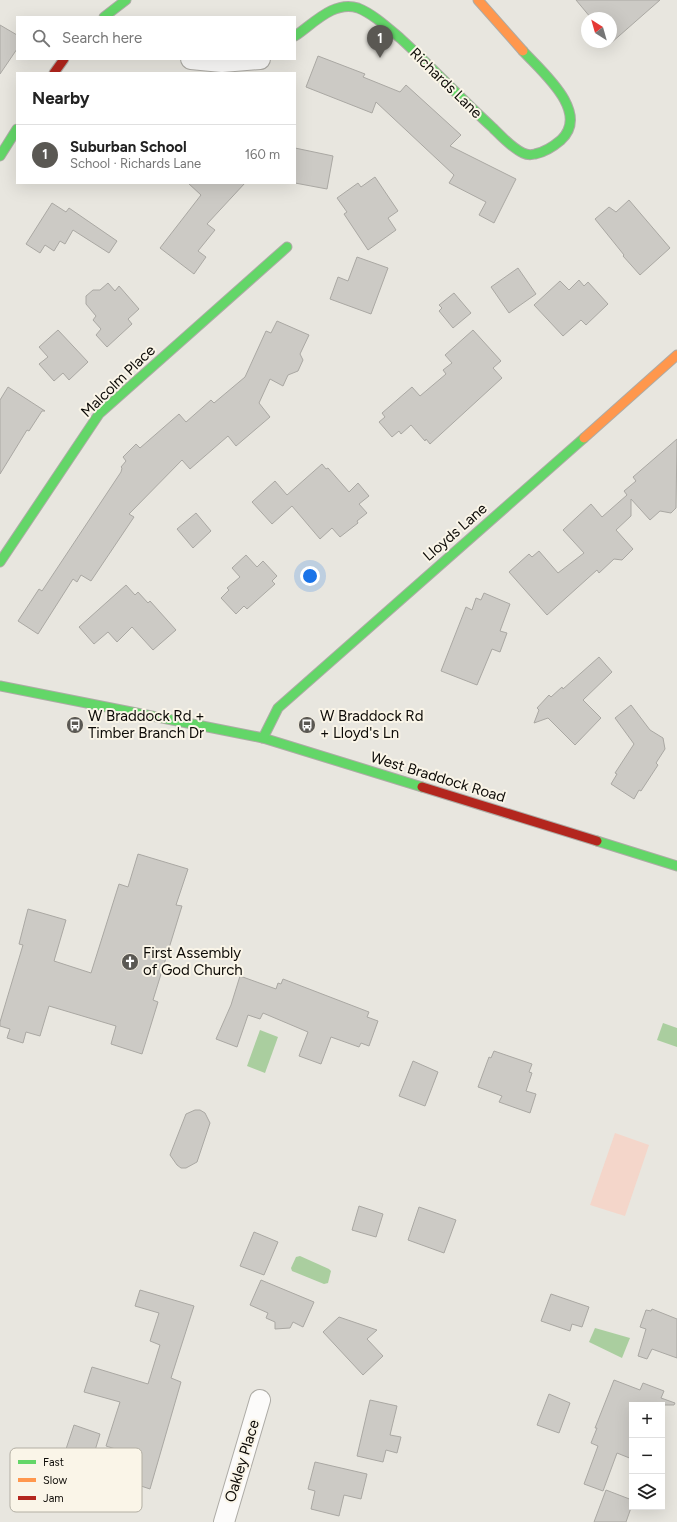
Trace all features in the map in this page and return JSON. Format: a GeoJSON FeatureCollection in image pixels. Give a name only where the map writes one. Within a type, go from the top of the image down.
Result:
{"type":"FeatureCollection","features":[{"type":"Feature","properties":{"kind":"street"},"geometry":{"type":"LineString","coordinates":[[107,16],[126,0]]}},
{"type":"Feature","properties":{"kind":"street","name":"Richards Lane"},"geometry":{"type":"LineString","coordinates":[[296,35],[332,10],[346,4],[356,6],[373,17],[408,46],[519,151],[528,155],[557,144],[570,128],[571,114],[566,100],[478,0]]}},
{"type":"Feature","properties":{"kind":"street"},"geometry":{"type":"LineString","coordinates":[[55,72],[63,60]]}},
{"type":"Feature","properties":{"kind":"street"},"geometry":{"type":"LineString","coordinates":[[201,60],[222,62],[247,60]]}},
{"type":"Feature","properties":{"kind":"street"},"geometry":{"type":"LineString","coordinates":[[0,156],[16,131]]}},
{"type":"Feature","properties":{"kind":"street","name":"Malcolm Place"},"geometry":{"type":"LineString","coordinates":[[0,562],[99,414],[287,247]]}},
{"type":"Feature","properties":{"kind":"street","name":"Lloyds Lane"},"geometry":{"type":"LineString","coordinates":[[263,738],[278,708],[677,356]]}},
{"type":"Feature","properties":{"kind":"street","name":"West Braddock Road"},"geometry":{"type":"LineString","coordinates":[[0,686],[263,738],[677,866]]}},
{"type":"Feature","properties":{"kind":"street","name":"Oakley Place"},"geometry":{"type":"LineString","coordinates":[[224,1522],[260,1400]]}},
{"type":"Feature","properties":{"kind":"shaded area"},"geometry":{"type":"Polygon","coordinates":[[[663,1023],[677,1028],[677,1047],[657,1040],[663,1023]]]}},
{"type":"Feature","properties":{"kind":"shaded area"},"geometry":{"type":"Polygon","coordinates":[[[260,1030],[278,1037],[265,1073],[247,1066],[260,1030]]]}},
{"type":"Feature","properties":{"kind":"shaded area"},"geometry":{"type":"Polygon","coordinates":[[[615,1133],[649,1145],[625,1216],[590,1205],[615,1133]]]}},
{"type":"Feature","properties":{"kind":"shaded area"},"geometry":{"type":"Polygon","coordinates":[[[300,1256],[329,1269],[331,1271],[328,1283],[324,1284],[292,1271],[291,1268],[296,1257],[300,1256]]]}},
{"type":"Feature","properties":{"kind":"shaded area"},"geometry":{"type":"Polygon","coordinates":[[[595,1328],[630,1338],[622,1358],[589,1342],[595,1328]]]}},
{"type":"Feature","properties":{"kind":"building"},"geometry":{"type":"Polygon","coordinates":[[[576,0],[660,0],[617,38],[617,12],[586,12],[576,0]]]}},
{"type":"Feature","properties":{"kind":"building"},"geometry":{"type":"Polygon","coordinates":[[[0,25],[16,34],[16,50],[0,74],[0,25]]]}},
{"type":"Feature","properties":{"kind":"building"},"geometry":{"type":"Polygon","coordinates":[[[318,56],[365,74],[363,77],[400,92],[406,85],[461,135],[450,146],[516,179],[494,223],[479,215],[486,202],[449,183],[454,175],[376,102],[372,113],[306,87],[318,56]]]}},
{"type":"Feature","properties":{"kind":"building"},"geometry":{"type":"Polygon","coordinates":[[[296,148],[333,156],[327,189],[296,183],[296,148]]]}},
{"type":"Feature","properties":{"kind":"building"},"geometry":{"type":"Polygon","coordinates":[[[375,177],[398,211],[388,218],[396,230],[368,250],[344,214],[347,212],[337,198],[358,183],[361,187],[375,177]]]}},
{"type":"Feature","properties":{"kind":"building"},"geometry":{"type":"Polygon","coordinates":[[[189,184],[244,184],[207,224],[215,230],[198,251],[206,257],[194,274],[160,248],[201,195],[189,184]]]}},
{"type":"Feature","properties":{"kind":"building"},"geometry":{"type":"Polygon","coordinates":[[[629,200],[670,248],[640,275],[623,256],[624,255],[595,219],[609,207],[616,212],[629,200]]]}},
{"type":"Feature","properties":{"kind":"building"},"geometry":{"type":"Polygon","coordinates":[[[52,203],[66,212],[69,208],[117,241],[109,253],[73,230],[65,244],[60,241],[54,251],[45,245],[40,253],[26,244],[52,203]]]}},
{"type":"Feature","properties":{"kind":"building"},"geometry":{"type":"Polygon","coordinates":[[[357,257],[388,268],[371,314],[330,299],[338,277],[348,281],[357,257]]]}},
{"type":"Feature","properties":{"kind":"building"},"geometry":{"type":"Polygon","coordinates":[[[518,268],[536,294],[509,313],[491,287],[518,268]]]}},
{"type":"Feature","properties":{"kind":"building"},"geometry":{"type":"Polygon","coordinates":[[[579,280],[584,286],[588,282],[608,304],[586,325],[581,320],[563,336],[534,305],[560,281],[569,290],[579,280]]]}},
{"type":"Feature","properties":{"kind":"building"},"geometry":{"type":"Polygon","coordinates":[[[108,283],[115,291],[119,286],[139,309],[128,319],[132,324],[107,347],[96,335],[101,329],[93,320],[96,316],[86,304],[86,296],[93,290],[100,290],[108,283]]]}},
{"type":"Feature","properties":{"kind":"building"},"geometry":{"type":"Polygon","coordinates":[[[454,293],[471,313],[453,328],[439,311],[442,308],[439,305],[454,293]]]}},
{"type":"Feature","properties":{"kind":"building"},"geometry":{"type":"Polygon","coordinates":[[[277,321],[309,335],[300,354],[303,360],[298,371],[288,375],[283,386],[270,379],[259,403],[270,417],[236,446],[228,436],[190,469],[182,460],[129,514],[134,517],[91,581],[81,575],[77,582],[73,579],[38,634],[18,621],[39,589],[42,591],[121,472],[121,467],[126,461],[123,457],[136,444],[140,448],[179,414],[186,422],[211,400],[214,403],[245,377],[266,331],[271,333],[277,321]]]}},
{"type":"Feature","properties":{"kind":"building"},"geometry":{"type":"Polygon","coordinates":[[[58,330],[88,362],[69,380],[63,373],[54,381],[39,364],[48,357],[39,347],[58,330]]]}},
{"type":"Feature","properties":{"kind":"building"},"geometry":{"type":"Polygon","coordinates":[[[473,330],[501,361],[493,368],[502,378],[430,444],[426,439],[425,441],[411,425],[401,434],[399,431],[392,437],[379,422],[385,417],[382,413],[412,387],[420,396],[446,374],[443,370],[452,363],[445,355],[473,330]]]}},
{"type":"Feature","properties":{"kind":"building"},"geometry":{"type":"Polygon","coordinates":[[[8,387],[45,411],[42,411],[29,431],[27,430],[0,474],[0,400],[8,387]]]}},
{"type":"Feature","properties":{"kind":"building"},"geometry":{"type":"Polygon","coordinates":[[[677,439],[676,508],[671,513],[660,511],[650,520],[631,499],[631,516],[616,530],[633,549],[622,560],[614,559],[599,573],[597,570],[547,615],[509,572],[529,554],[532,557],[539,551],[558,573],[584,553],[563,530],[591,504],[602,517],[627,495],[624,491],[636,481],[633,477],[677,439]]]}},
{"type":"Feature","properties":{"kind":"building"},"geometry":{"type":"Polygon","coordinates":[[[322,464],[326,469],[328,468],[349,492],[358,483],[369,496],[359,504],[367,513],[357,521],[358,523],[340,537],[332,528],[320,539],[292,506],[272,524],[252,502],[275,481],[287,495],[322,464]]]}},
{"type":"Feature","properties":{"kind":"building"},"geometry":{"type":"Polygon","coordinates":[[[196,513],[211,531],[193,548],[177,529],[196,513]]]}},
{"type":"Feature","properties":{"kind":"building"},"geometry":{"type":"Polygon","coordinates":[[[246,555],[257,567],[263,561],[277,576],[272,581],[275,584],[247,609],[244,606],[236,614],[221,598],[229,590],[227,588],[240,577],[232,568],[246,555]]]}},
{"type":"Feature","properties":{"kind":"building"},"geometry":{"type":"Polygon","coordinates":[[[126,585],[135,595],[138,592],[148,603],[150,601],[176,630],[153,650],[132,627],[117,642],[108,632],[94,644],[79,627],[126,585]]]}},
{"type":"Feature","properties":{"kind":"building"},"geometry":{"type":"Polygon","coordinates":[[[484,593],[510,604],[500,631],[507,633],[500,652],[492,649],[477,685],[441,671],[466,607],[472,610],[476,598],[481,600],[484,593]]]}},
{"type":"Feature","properties":{"kind":"building"},"geometry":{"type":"Polygon","coordinates":[[[599,657],[612,672],[583,700],[601,718],[575,745],[548,718],[534,723],[539,710],[537,708],[549,695],[551,697],[562,687],[563,689],[599,657]]]}},
{"type":"Feature","properties":{"kind":"building"},"geometry":{"type":"Polygon","coordinates":[[[631,705],[650,730],[663,738],[665,749],[656,763],[658,765],[634,799],[611,784],[617,774],[615,773],[634,744],[615,718],[631,705]]]}},
{"type":"Feature","properties":{"kind":"building","name":"First Assembly of God Church"},"geometry":{"type":"Polygon","coordinates":[[[138,854],[188,869],[176,905],[182,906],[153,1000],[158,1002],[142,1054],[111,1044],[116,1026],[49,1006],[40,1036],[26,1032],[23,1043],[7,1038],[10,1029],[0,1026],[0,1022],[23,945],[19,944],[28,909],[66,920],[54,961],[91,973],[119,884],[128,887],[138,854]]]}},
{"type":"Feature","properties":{"kind":"building"},"geometry":{"type":"Polygon","coordinates":[[[240,976],[276,989],[278,983],[281,984],[283,979],[369,1012],[367,1017],[378,1021],[369,1046],[361,1043],[359,1047],[331,1037],[321,1064],[299,1056],[308,1032],[263,1013],[260,1019],[248,1015],[237,1047],[216,1039],[231,1005],[240,976]]]}},
{"type":"Feature","properties":{"kind":"building"},"geometry":{"type":"Polygon","coordinates":[[[494,1051],[532,1064],[529,1072],[532,1073],[526,1091],[536,1094],[530,1113],[499,1102],[502,1096],[478,1087],[489,1057],[491,1058],[494,1051]]]}},
{"type":"Feature","properties":{"kind":"building"},"geometry":{"type":"Polygon","coordinates":[[[413,1061],[438,1072],[425,1106],[399,1096],[413,1061]]]}},
{"type":"Feature","properties":{"kind":"building"},"geometry":{"type":"Polygon","coordinates":[[[195,1110],[200,1110],[205,1113],[210,1123],[197,1162],[186,1168],[181,1168],[170,1155],[186,1114],[195,1110]]]}},
{"type":"Feature","properties":{"kind":"building"},"geometry":{"type":"Polygon","coordinates":[[[359,1206],[383,1214],[376,1237],[352,1230],[359,1206]]]}},
{"type":"Feature","properties":{"kind":"building"},"geometry":{"type":"Polygon","coordinates":[[[419,1207],[456,1220],[444,1253],[408,1240],[419,1207]]]}},
{"type":"Feature","properties":{"kind":"building"},"geometry":{"type":"Polygon","coordinates":[[[254,1232],[278,1242],[264,1275],[240,1266],[254,1232]]]}},
{"type":"Feature","properties":{"kind":"building"},"geometry":{"type":"Polygon","coordinates":[[[261,1280],[314,1302],[303,1327],[293,1322],[290,1328],[275,1329],[275,1322],[266,1318],[268,1313],[250,1305],[261,1280]]]}},
{"type":"Feature","properties":{"kind":"building"},"geometry":{"type":"Polygon","coordinates":[[[140,1290],[194,1306],[171,1378],[181,1382],[150,1489],[142,1486],[142,1448],[112,1448],[106,1446],[120,1402],[84,1392],[92,1367],[148,1384],[160,1345],[150,1341],[159,1313],[135,1306],[140,1290]]]}},
{"type":"Feature","properties":{"kind":"building"},"geometry":{"type":"Polygon","coordinates":[[[551,1294],[589,1307],[582,1327],[572,1324],[570,1331],[541,1321],[551,1294]]]}},
{"type":"Feature","properties":{"kind":"building"},"geometry":{"type":"Polygon","coordinates":[[[652,1309],[677,1319],[677,1358],[652,1349],[647,1359],[638,1356],[646,1329],[640,1327],[646,1310],[651,1311],[652,1309]]]}},
{"type":"Feature","properties":{"kind":"building"},"geometry":{"type":"Polygon","coordinates":[[[339,1317],[377,1330],[367,1339],[383,1356],[363,1375],[323,1332],[339,1317]]]}},
{"type":"Feature","properties":{"kind":"building"},"geometry":{"type":"Polygon","coordinates":[[[614,1380],[640,1390],[643,1383],[664,1391],[661,1398],[675,1403],[674,1405],[665,1405],[665,1402],[629,1402],[629,1458],[617,1453],[603,1491],[584,1484],[598,1446],[591,1443],[597,1428],[595,1428],[614,1380]]]}},
{"type":"Feature","properties":{"kind":"building"},"geometry":{"type":"Polygon","coordinates":[[[549,1394],[570,1403],[559,1433],[537,1425],[549,1394]]]}},
{"type":"Feature","properties":{"kind":"building"},"geometry":{"type":"Polygon","coordinates":[[[370,1400],[397,1406],[390,1435],[401,1437],[397,1453],[386,1450],[383,1462],[357,1456],[370,1400]]]}},
{"type":"Feature","properties":{"kind":"building"},"geometry":{"type":"Polygon","coordinates":[[[74,1425],[100,1434],[96,1448],[66,1448],[74,1425]]]}},
{"type":"Feature","properties":{"kind":"building"},"geometry":{"type":"Polygon","coordinates":[[[315,1462],[367,1474],[361,1499],[344,1495],[339,1516],[311,1509],[315,1491],[308,1489],[315,1462]]]}},
{"type":"Feature","properties":{"kind":"building"},"geometry":{"type":"Polygon","coordinates":[[[606,1490],[629,1499],[629,1510],[630,1510],[626,1522],[594,1522],[606,1490]]]}},
{"type":"Feature","properties":{"kind":"traffic: fast"},"geometry":{"type":"LineString","coordinates":[[105,16],[126,0]]}},
{"type":"Feature","properties":{"kind":"traffic: fast"},"geometry":{"type":"LineString","coordinates":[[296,35],[324,14],[332,10],[349,6],[364,11],[380,21],[400,38],[511,145],[523,153],[532,155],[552,147],[561,140],[569,129],[570,117],[567,105],[560,92],[541,69],[523,51]]}},
{"type":"Feature","properties":{"kind":"traffic: fast"},"geometry":{"type":"LineString","coordinates":[[0,156],[16,131]]}},
{"type":"Feature","properties":{"kind":"traffic: fast"},"geometry":{"type":"LineString","coordinates":[[0,562],[99,414],[287,247]]}},
{"type":"Feature","properties":{"kind":"traffic: fast"},"geometry":{"type":"LineString","coordinates":[[263,738],[278,708],[584,438]]}},
{"type":"Feature","properties":{"kind":"traffic: fast"},"geometry":{"type":"LineString","coordinates":[[0,686],[263,738],[422,787]]}},
{"type":"Feature","properties":{"kind":"traffic: fast"},"geometry":{"type":"LineString","coordinates":[[597,841],[677,866]]}},
{"type":"Feature","properties":{"kind":"traffic: slow"},"geometry":{"type":"LineString","coordinates":[[478,0],[523,51]]}},
{"type":"Feature","properties":{"kind":"traffic: slow"},"geometry":{"type":"LineString","coordinates":[[584,438],[677,355]]}},
{"type":"Feature","properties":{"kind":"traffic: jam"},"geometry":{"type":"LineString","coordinates":[[55,72],[63,60]]}},
{"type":"Feature","properties":{"kind":"traffic: jam"},"geometry":{"type":"LineString","coordinates":[[422,787],[597,841]]}},
{"type":"Feature","properties":{"kind":"place","name":"Suburban School"},"geometry":{"type":"Point","coordinates":[380,58]}},
{"type":"Feature","properties":{"kind":"place","name":"W Braddock Rd + Timber Branch Dr"},"geometry":{"type":"Point","coordinates":[75,725]}},
{"type":"Feature","properties":{"kind":"place","name":"W Braddock Rd + Lloyd's Ln"},"geometry":{"type":"Point","coordinates":[307,725]}},
{"type":"Feature","properties":{"kind":"place","name":"First Assembly of God Church"},"geometry":{"type":"Point","coordinates":[130,962]}}]}
